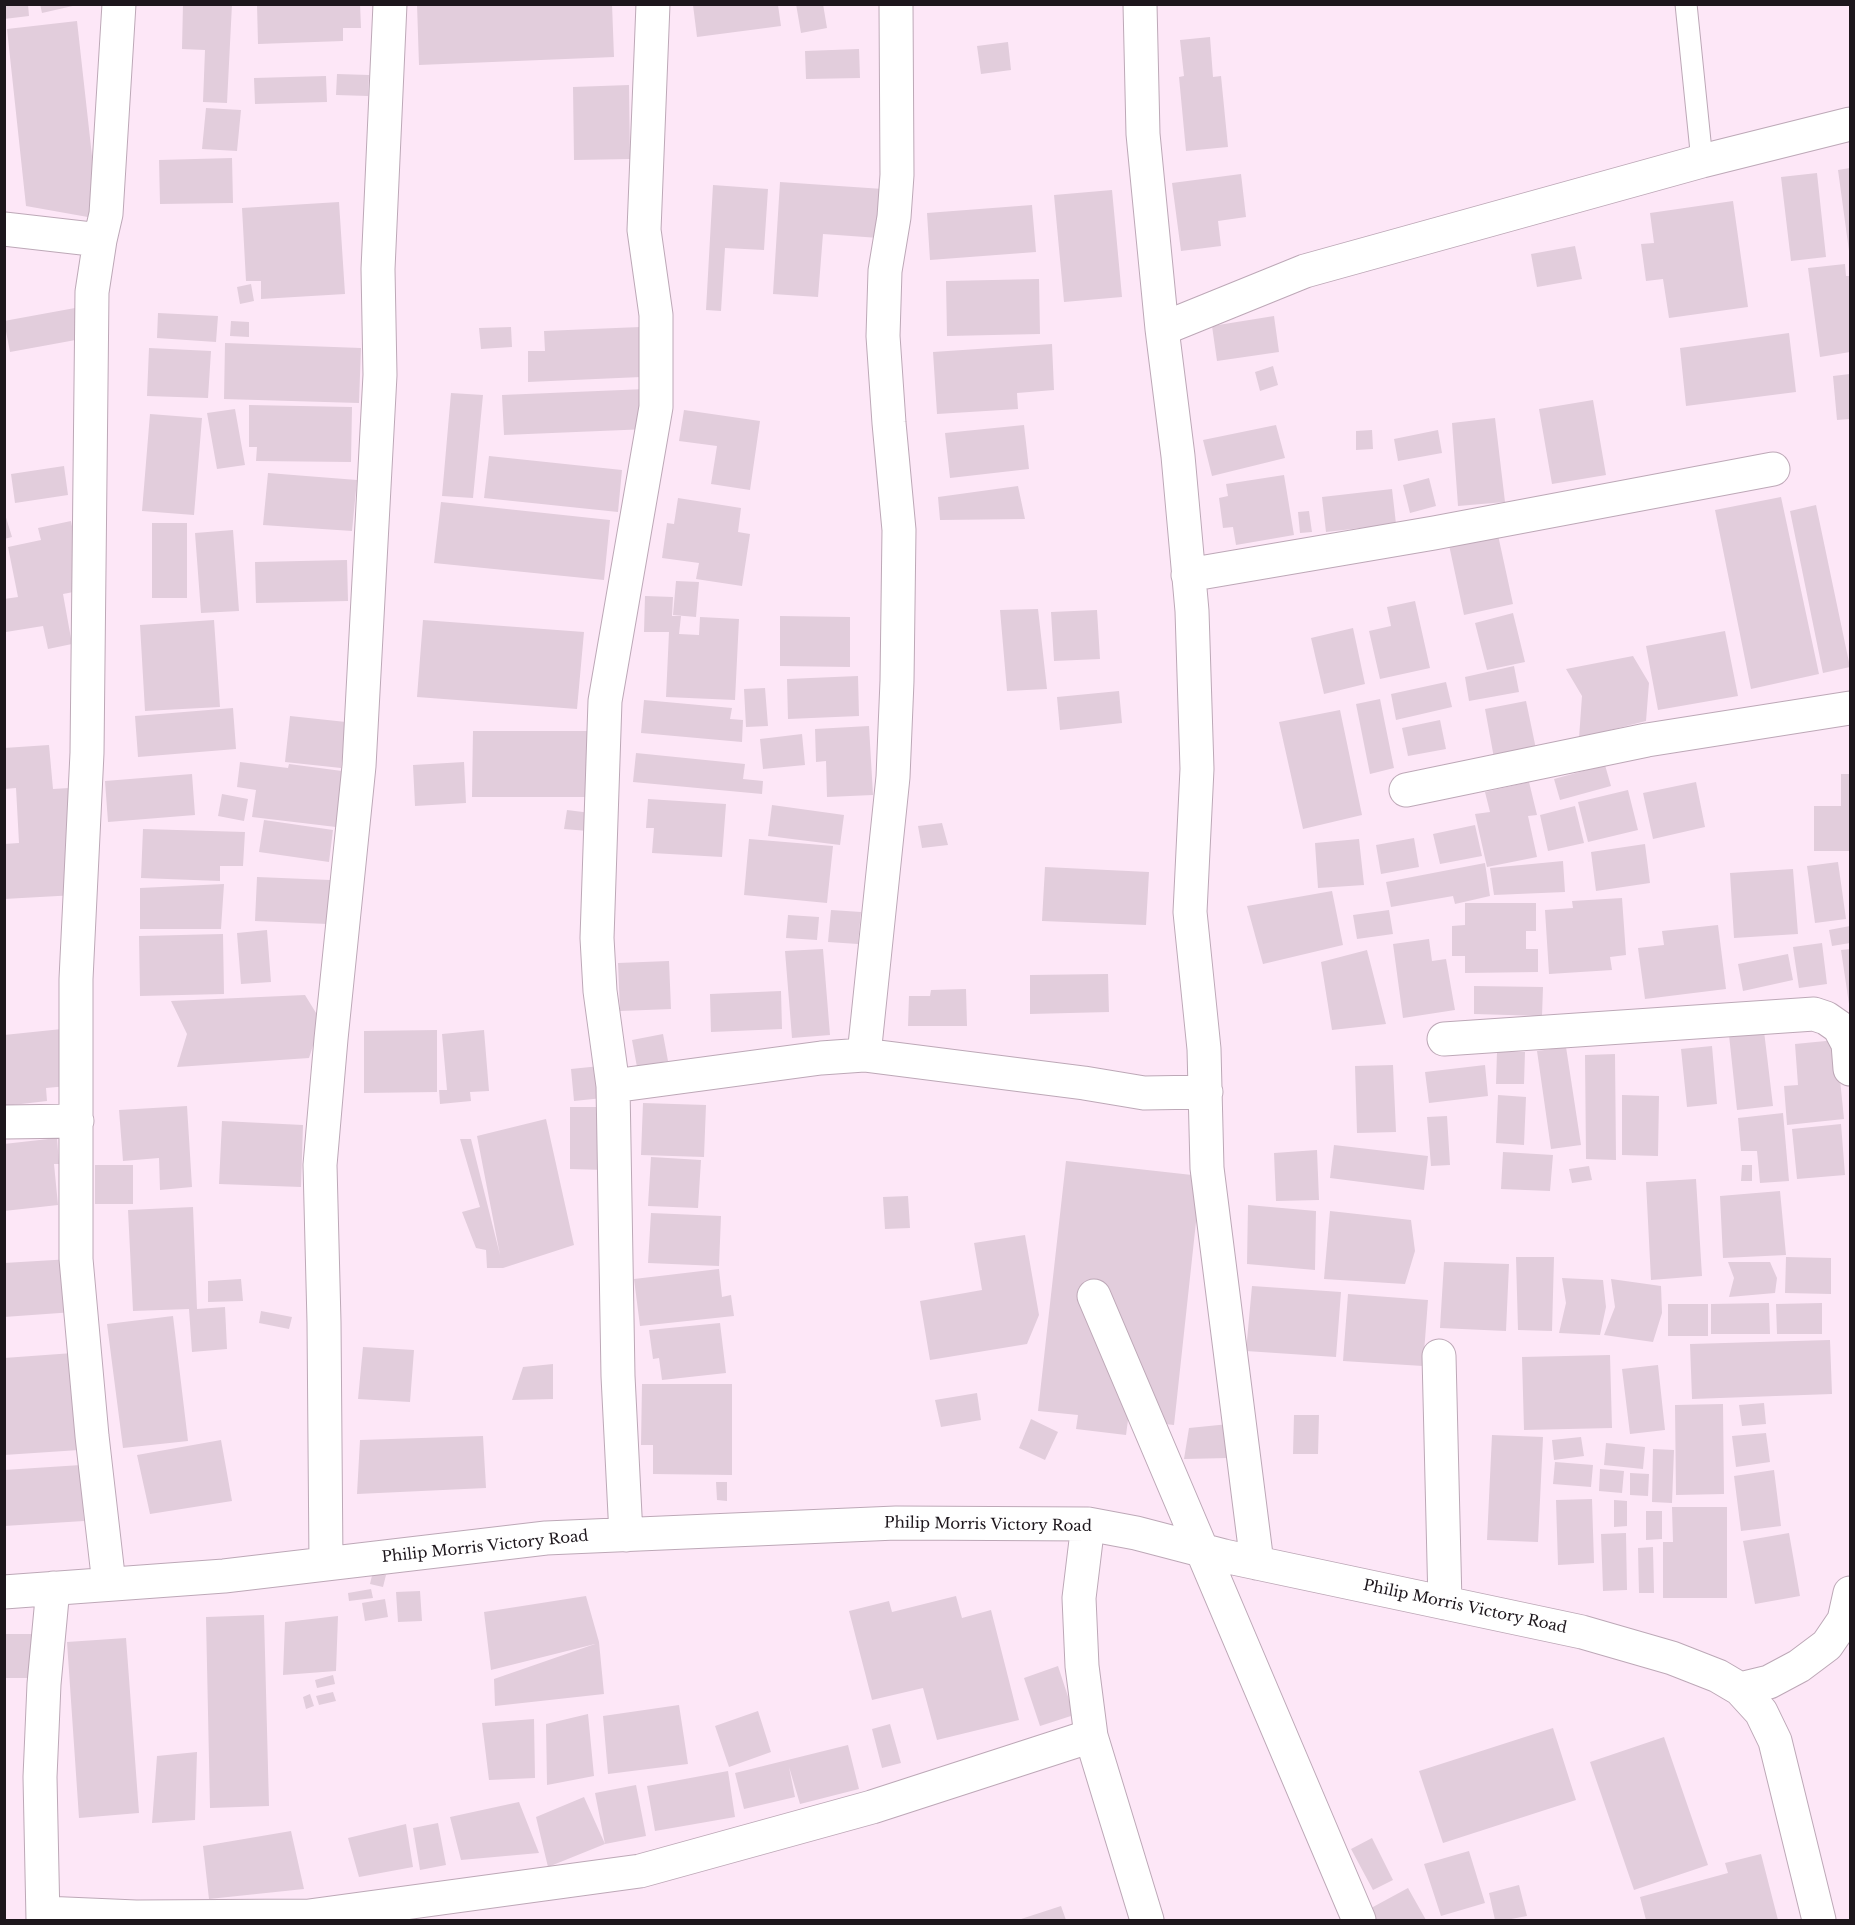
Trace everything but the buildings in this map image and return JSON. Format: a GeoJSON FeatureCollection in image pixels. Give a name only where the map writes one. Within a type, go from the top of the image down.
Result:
{"type":"FeatureCollection","features":[{"type":"Feature","properties":{"kind":"street"},"geometry":{"type":"LineString","coordinates":[[109,1584],[91,1425],[76,1259],[76,980],[87,753],[92,292],[106,214],[119,4]]}},
{"type":"Feature","properties":{"kind":"street"},"geometry":{"type":"LineString","coordinates":[[326,1564],[324,1311],[320,1165],[330,1039],[359,766],[381,375],[378,269],[390,4]]}},
{"type":"Feature","properties":{"kind":"street"},"geometry":{"type":"LineString","coordinates":[[626,1535],[618,1376],[614,1086],[600,991],[597,938],[604,701],[656,407],[656,315],[644,230],[653,4]]}},
{"type":"Feature","properties":{"kind":"street"},"geometry":{"type":"LineString","coordinates":[[864,1055],[893,777],[897,681],[899,530],[884,336],[885,271],[894,217],[897,175],[896,4]]}},
{"type":"Feature","properties":{"kind":"street"},"geometry":{"type":"LineString","coordinates":[[1140,4],[1143,134],[1162,329],[1178,456],[1192,611],[1197,769],[1190,912],[1204,1049],[1207,1168],[1257,1563]]}},
{"type":"Feature","properties":{"kind":"street"},"geometry":{"type":"LineString","coordinates":[[1162,329],[1305,271],[1702,161],[1851,124]]}},
{"type":"Feature","properties":{"kind":"street"},"geometry":{"type":"LineString","coordinates":[[4,229],[100,240]]}},
{"type":"Feature","properties":{"kind":"street"},"geometry":{"type":"LineString","coordinates":[[1188,575],[1773,469]]}},
{"type":"Feature","properties":{"kind":"street"},"geometry":{"type":"LineString","coordinates":[[1406,790],[1647,740],[1851,708]]}},
{"type":"Feature","properties":{"kind":"street"},"geometry":{"type":"LineString","coordinates":[[1444,1038],[1814,1014],[1826,1018],[1839,1027],[1848,1044],[1851,1069]]}},
{"type":"Feature","properties":{"kind":"street"},"geometry":{"type":"LineString","coordinates":[[614,1086],[821,1058],[864,1055],[1084,1083],[1144,1093],[1206,1092]]}},
{"type":"Feature","properties":{"kind":"street"},"geometry":{"type":"LineString","coordinates":[[4,1122],[77,1121]]}},
{"type":"Feature","properties":{"kind":"street"},"geometry":{"type":"LineString","coordinates":[[1094,1296],[1359,1920]]}},
{"type":"Feature","properties":{"kind":"street"},"geometry":{"type":"LineString","coordinates":[[1439,1356],[1445,1603]]}},
{"type":"Feature","properties":{"kind":"street","name":"Philip Morris Victory Road"},"geometry":{"type":"LineString","coordinates":[[4,1592],[224,1576],[546,1538],[896,1523],[1088,1524],[1136,1533],[1257,1563],[1582,1632],[1649,1651],[1718,1676],[1740,1689],[1761,1712],[1775,1741],[1819,1920]]}},
{"type":"Feature","properties":{"kind":"street"},"geometry":{"type":"LineString","coordinates":[[1088,1524],[1079,1598],[1082,1666],[1091,1736],[1147,1920]]}},
{"type":"Feature","properties":{"kind":"street"},"geometry":{"type":"LineString","coordinates":[[53,1588],[44,1684],[41,1754],[43,1917],[309,1916],[640,1871],[872,1807],[1091,1736]]}},
{"type":"Feature","properties":{"kind":"street"},"geometry":{"type":"LineString","coordinates":[[1740,1689],[1769,1682],[1799,1666],[1827,1645],[1844,1620],[1851,1593]]}},
{"type":"Feature","properties":{"kind":"lane"},"geometry":{"type":"LineString","coordinates":[[1686,4],[1702,161]]}}]}
